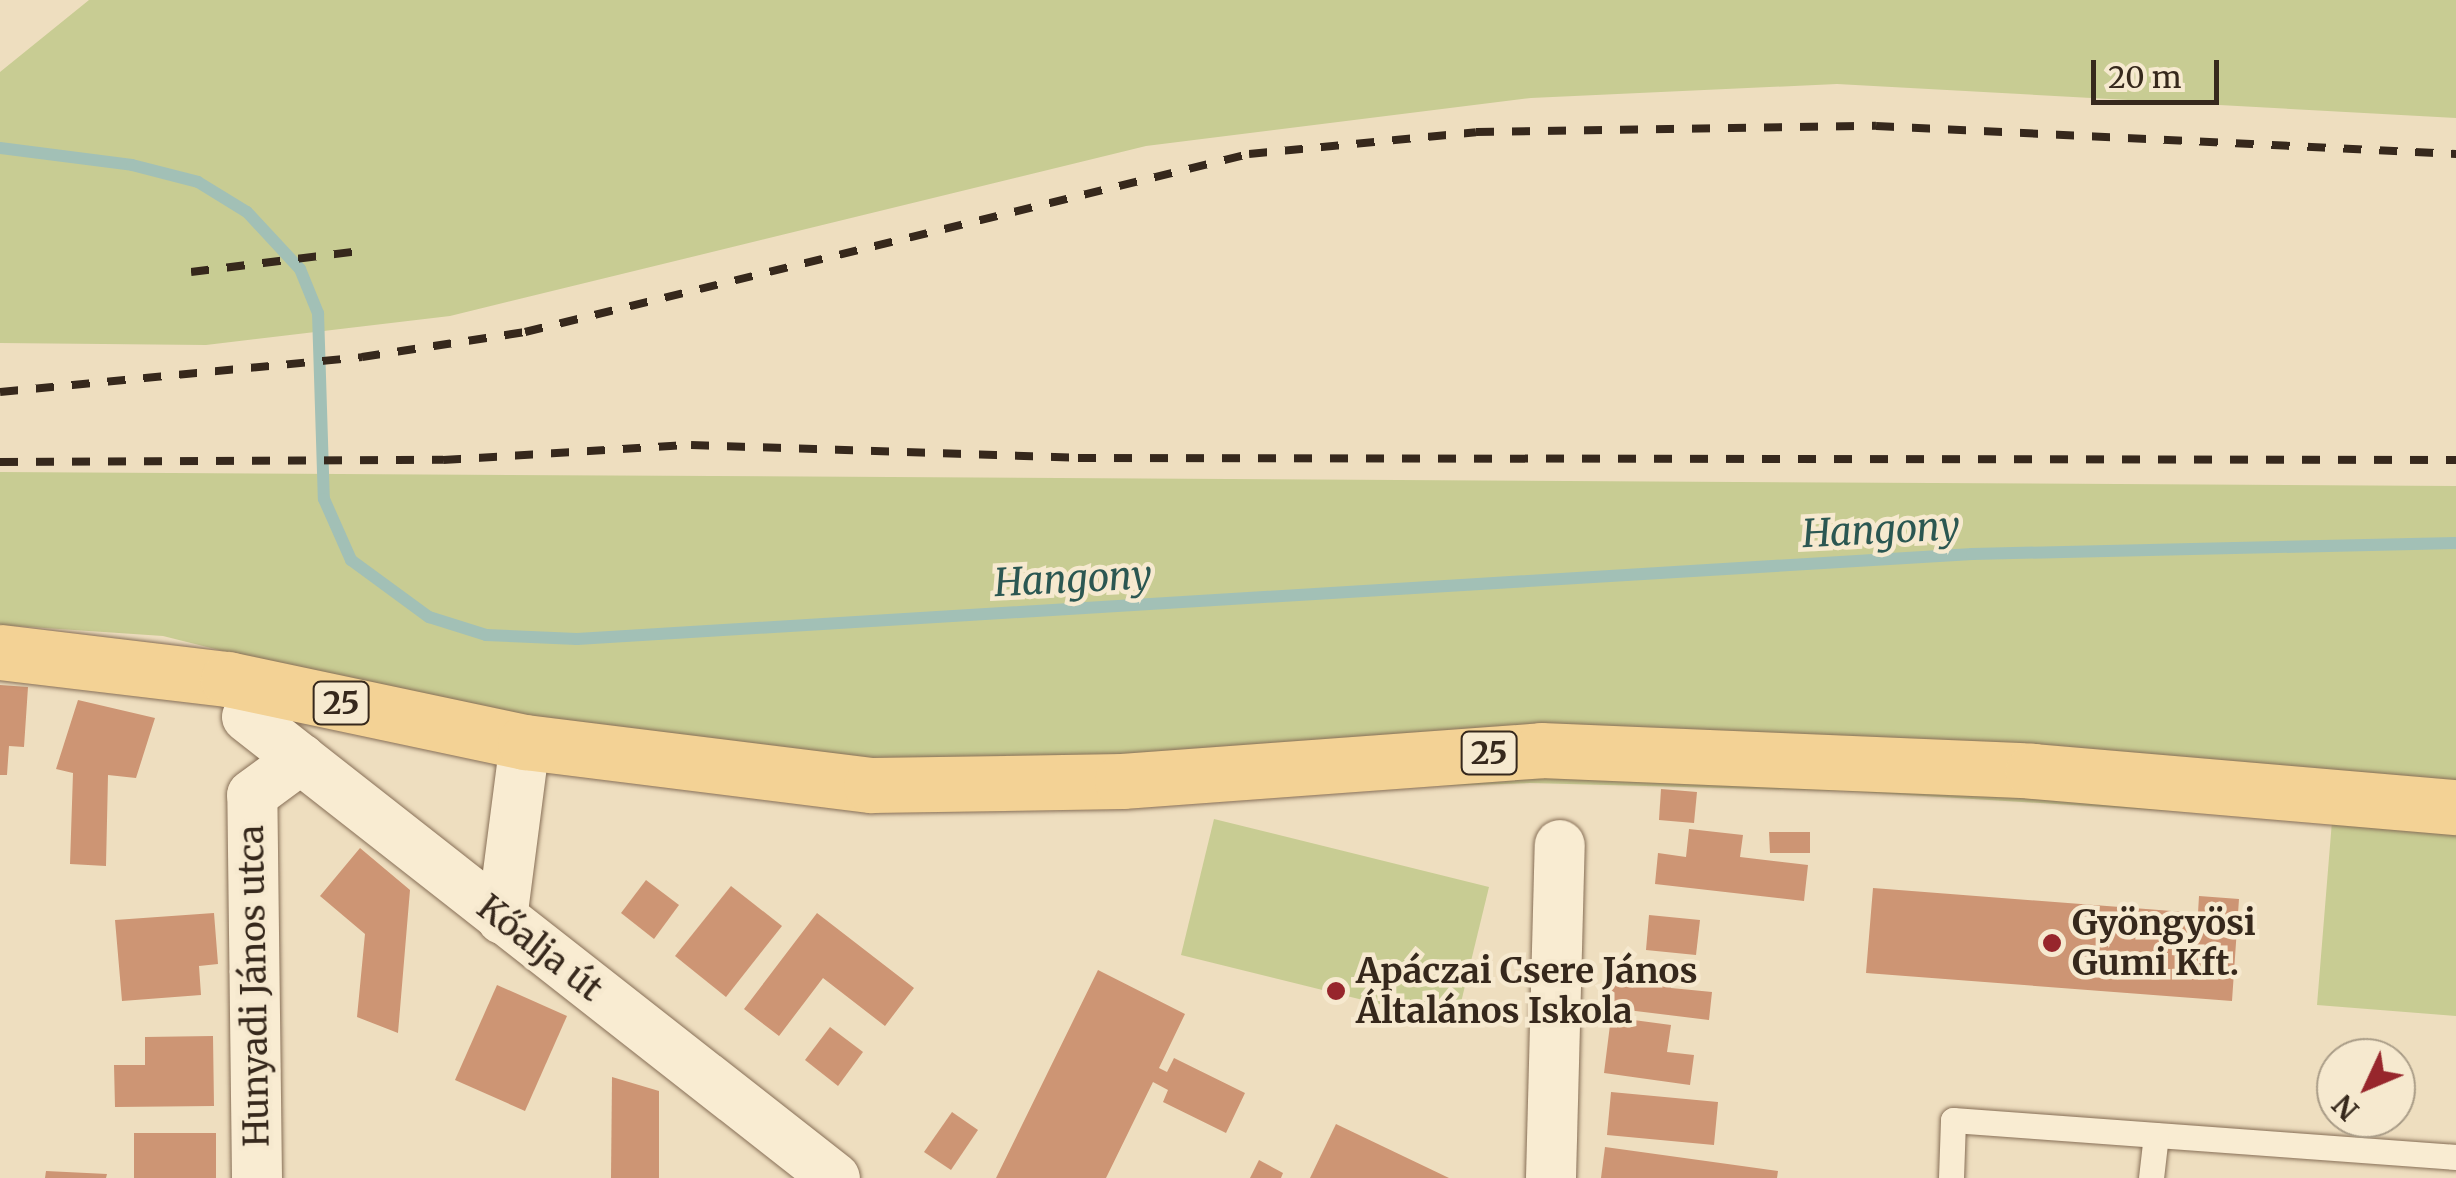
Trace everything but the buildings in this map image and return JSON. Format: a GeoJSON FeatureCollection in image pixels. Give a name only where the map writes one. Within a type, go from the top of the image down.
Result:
{"type":"FeatureCollection","features":[{"type":"Feature","properties":{"kind":"main road","name":"25"},"geometry":{"type":"LineString","coordinates":[[0,652],[156,670],[524,742],[871,784],[1122,782],[1579,750],[2033,771],[2456,806]]}},
{"type":"Feature","properties":{"kind":"street","name":"Kőalja út"},"geometry":{"type":"LineString","coordinates":[[247,717],[835,1178]]}},
{"type":"Feature","properties":{"kind":"street"},"geometry":{"type":"LineString","coordinates":[[502,919],[524,742]]}},
{"type":"Feature","properties":{"kind":"street","name":"Hunyadi János utca"},"geometry":{"type":"LineString","coordinates":[[257,1178],[252,795],[301,759]]}},
{"type":"Feature","properties":{"kind":"street"},"geometry":{"type":"LineString","coordinates":[[1551,1178],[1560,845]]}},
{"type":"Feature","properties":{"kind":"lane"},"geometry":{"type":"LineString","coordinates":[[1951,1178],[1953,1120],[2156,1135],[2382,1165],[2456,1156]]}},
{"type":"Feature","properties":{"kind":"lane"},"geometry":{"type":"LineString","coordinates":[[2150,1178],[2156,1135]]}},
{"type":"Feature","properties":{"kind":"green space"},"geometry":{"type":"Polygon","coordinates":[[[89,0],[2456,0],[2456,118],[1837,84],[1531,98],[1146,146],[450,316],[206,345],[0,343],[0,72],[89,0]]]}},
{"type":"Feature","properties":{"kind":"green space"},"geometry":{"type":"Polygon","coordinates":[[[0,472],[2456,486],[2456,1016],[2317,1005],[2332,821],[1843,791],[1530,783],[1154,795],[506,722],[163,636],[0,625],[0,472]]]}},
{"type":"Feature","properties":{"kind":"green space"},"geometry":{"type":"Polygon","coordinates":[[[1214,819],[1489,887],[1456,1023],[1181,955],[1214,819]]]}},
{"type":"Feature","properties":{"kind":"waterway","name":"Hangony"},"geometry":{"type":"LineString","coordinates":[[0,148],[132,165],[198,182],[247,212],[300,269],[318,313],[324,499],[351,560],[429,617],[486,635],[577,639],[1972,554],[2456,543]]}},
{"type":"Feature","properties":{"kind":"railway"},"geometry":{"type":"LineString","coordinates":[[0,392],[362,357],[525,332],[1249,154],[1476,132],[1876,126],[2456,154]]}},
{"type":"Feature","properties":{"kind":"railway"},"geometry":{"type":"LineString","coordinates":[[191,272],[367,250]]}},
{"type":"Feature","properties":{"kind":"railway"},"geometry":{"type":"LineString","coordinates":[[0,462],[443,460],[691,445],[1078,458],[2456,460]]}},
{"type":"Feature","properties":{"kind":"place","name":"Gyöngyösi Gumi Kft."},"geometry":{"type":"Point","coordinates":[2052,943]}},
{"type":"Feature","properties":{"kind":"place","name":"Apáczai Csere János Általános Iskola"},"geometry":{"type":"Point","coordinates":[1336,991]}}]}
